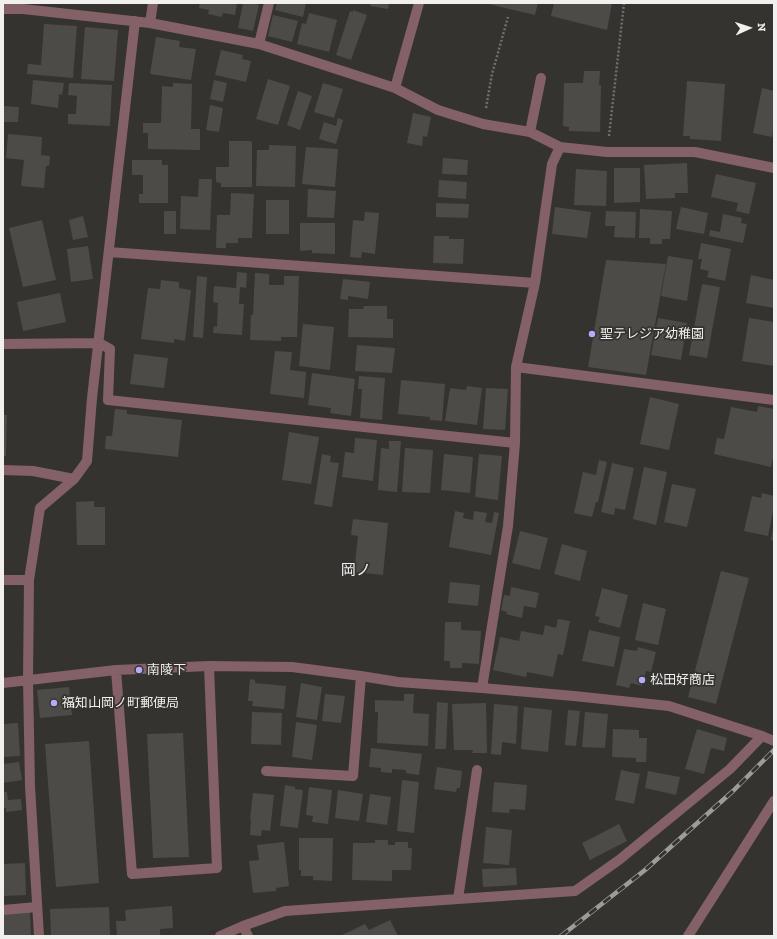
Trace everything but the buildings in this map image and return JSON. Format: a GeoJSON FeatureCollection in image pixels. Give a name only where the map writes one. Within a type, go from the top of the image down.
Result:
{"type":"FeatureCollection","features":[{"type":"Feature","properties":{"kind":"street"},"geometry":{"type":"LineString","coordinates":[[150,23],[153,3]]}},
{"type":"Feature","properties":{"kind":"street"},"geometry":{"type":"LineString","coordinates":[[259,44],[269,3]]}},
{"type":"Feature","properties":{"kind":"street"},"geometry":{"type":"LineString","coordinates":[[395,88],[419,3]]}},
{"type":"Feature","properties":{"kind":"street"},"geometry":{"type":"LineString","coordinates":[[3,9],[150,23],[259,44],[395,88],[438,110],[484,124],[530,132],[560,147],[607,152],[695,152],[774,168]]}},
{"type":"Feature","properties":{"kind":"street"},"geometry":{"type":"LineString","coordinates":[[39,936],[30,786],[28,680],[29,580],[40,508],[74,479],[86,461],[135,21]]}},
{"type":"Feature","properties":{"kind":"street"},"geometry":{"type":"LineString","coordinates":[[530,132],[541,78]]}},
{"type":"Feature","properties":{"kind":"street"},"geometry":{"type":"LineString","coordinates":[[482,688],[508,526],[516,443],[516,367],[535,283],[552,164],[560,147]]}},
{"type":"Feature","properties":{"kind":"street"},"geometry":{"type":"LineString","coordinates":[[110,252],[535,283]]}},
{"type":"Feature","properties":{"kind":"street"},"geometry":{"type":"LineString","coordinates":[[3,344],[99,343],[110,349],[108,400],[516,443]]}},
{"type":"Feature","properties":{"kind":"street"},"geometry":{"type":"LineString","coordinates":[[516,367],[774,400]]}},
{"type":"Feature","properties":{"kind":"street"},"geometry":{"type":"LineString","coordinates":[[3,470],[33,471],[74,479]]}},
{"type":"Feature","properties":{"kind":"street"},"geometry":{"type":"LineString","coordinates":[[3,580],[29,580]]}},
{"type":"Feature","properties":{"kind":"street"},"geometry":{"type":"LineString","coordinates":[[116,670],[132,874],[217,868],[210,666]]}},
{"type":"Feature","properties":{"kind":"street"},"geometry":{"type":"LineString","coordinates":[[3,683],[116,670],[210,666],[292,667],[398,682],[574,696],[669,706],[774,741]]}},
{"type":"Feature","properties":{"kind":"street"},"geometry":{"type":"LineString","coordinates":[[266,771],[353,776],[361,676]]}},
{"type":"Feature","properties":{"kind":"street"},"geometry":{"type":"LineString","coordinates":[[220,936],[285,911],[458,898],[575,892],[619,860],[730,769],[762,736]]}},
{"type":"Feature","properties":{"kind":"street"},"geometry":{"type":"LineString","coordinates":[[458,898],[477,770]]}},
{"type":"Feature","properties":{"kind":"street"},"geometry":{"type":"LineString","coordinates":[[688,936],[774,801]]}},
{"type":"Feature","properties":{"kind":"street"},"geometry":{"type":"LineString","coordinates":[[3,910],[37,907]]}},
{"type":"Feature","properties":{"kind":"street"},"geometry":{"type":"LineString","coordinates":[[243,926],[248,936]]}},
{"type":"Feature","properties":{"kind":"path"},"geometry":{"type":"LineString","coordinates":[[607,152],[624,3]]}},
{"type":"Feature","properties":{"kind":"path"},"geometry":{"type":"LineString","coordinates":[[484,124],[492,74],[508,17]]}},
{"type":"Feature","properties":{"kind":"railway"},"geometry":{"type":"LineString","coordinates":[[561,936],[645,870],[733,791],[774,750]]}},
{"type":"Feature","properties":{"kind":"place","name":"聖テレジア幼稚園"},"geometry":{"type":"Point","coordinates":[592,334]}},
{"type":"Feature","properties":{"kind":"place","name":"南陵下"},"geometry":{"type":"Point","coordinates":[139,670]}},
{"type":"Feature","properties":{"kind":"place","name":"松田好商店"},"geometry":{"type":"Point","coordinates":[642,680]}},
{"type":"Feature","properties":{"kind":"place","name":"福知山岡ノ町郵便局"},"geometry":{"type":"Point","coordinates":[54,703]}},
{"type":"Feature","properties":{"kind":"district","name":"岡ノ"},"geometry":{"type":"Point","coordinates":[356,571]}}]}
